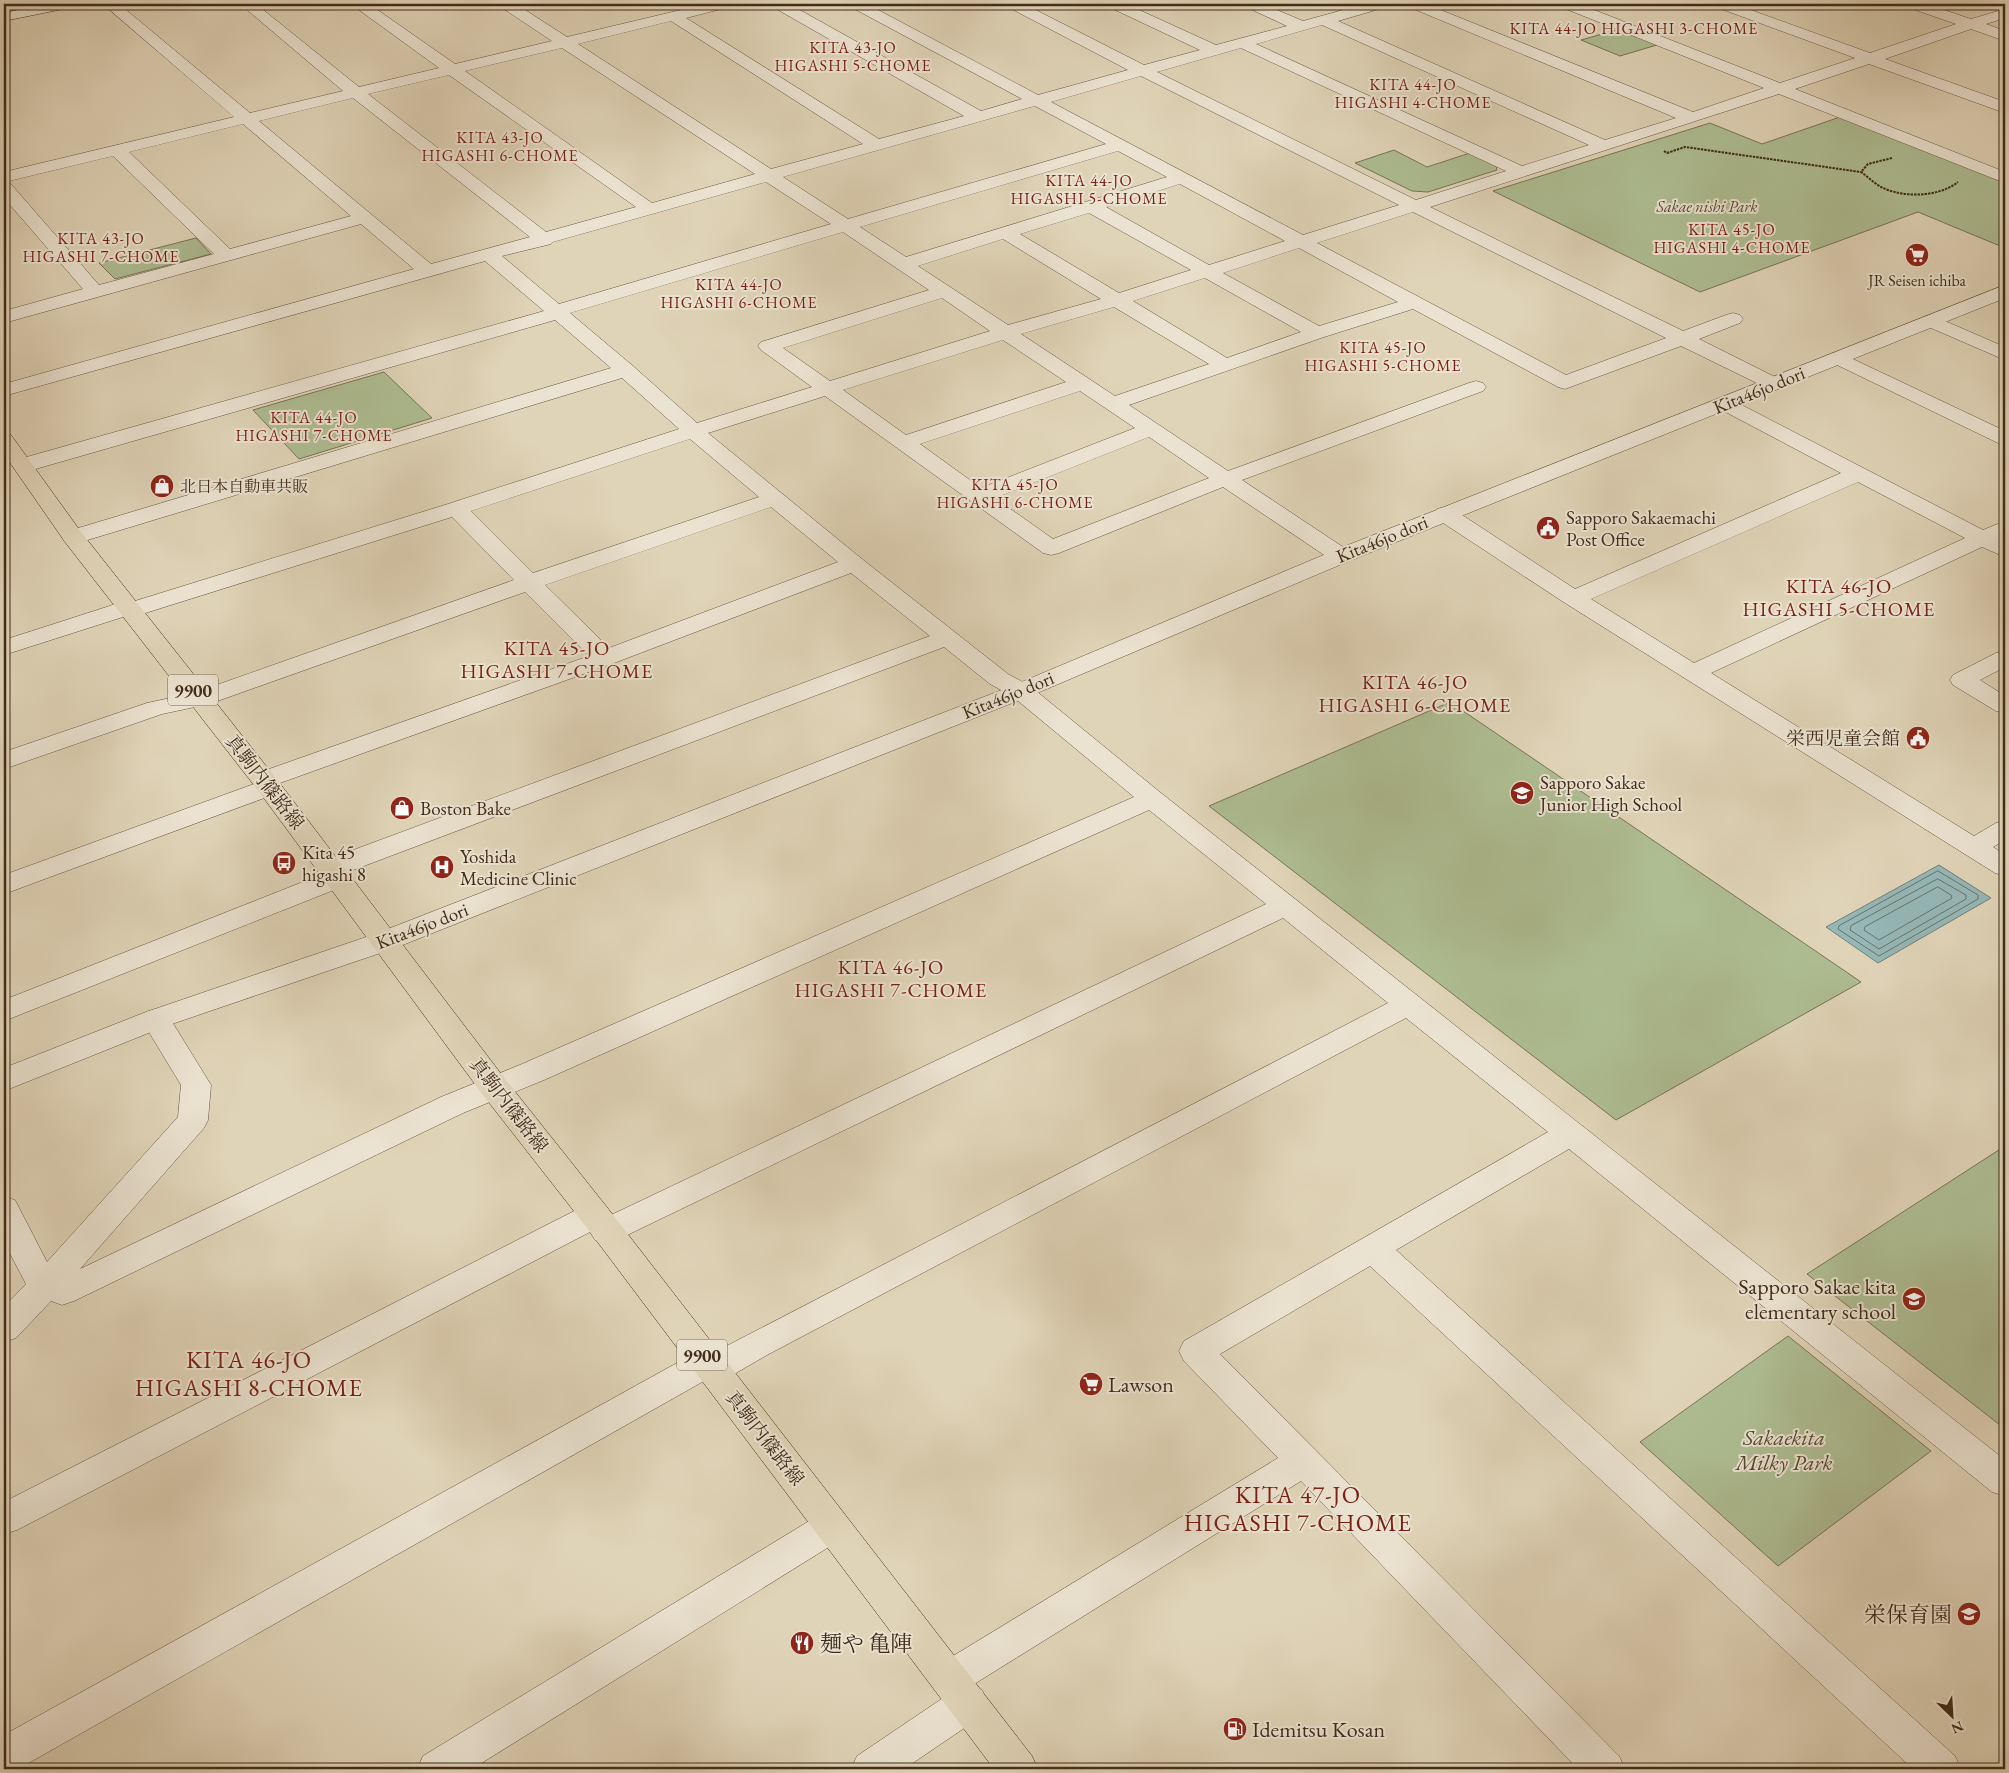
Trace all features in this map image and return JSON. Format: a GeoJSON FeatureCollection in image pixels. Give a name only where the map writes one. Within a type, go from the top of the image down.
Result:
{"type":"FeatureCollection","features":[{"type":"Feature","properties":{"kind":"main road","name":"真駒内篠路線"},"geometry":{"type":"LineString","coordinates":[[4,439],[73,537],[267,784],[494,1087],[601,1223],[1018,1769]]}},
{"type":"Feature","properties":{"kind":"street"},"geometry":{"type":"LineString","coordinates":[[4,17],[68,4]]}},
{"type":"Feature","properties":{"kind":"street"},"geometry":{"type":"LineString","coordinates":[[110,4],[429,272]]}},
{"type":"Feature","properties":{"kind":"street"},"geometry":{"type":"LineString","coordinates":[[247,4],[355,92],[545,240]]}},
{"type":"Feature","properties":{"kind":"street"},"geometry":{"type":"LineString","coordinates":[[360,4],[648,208]]}},
{"type":"Feature","properties":{"kind":"street"},"geometry":{"type":"LineString","coordinates":[[506,4],[945,291],[1081,384],[1341,556]]}},
{"type":"Feature","properties":{"kind":"street"},"geometry":{"type":"LineString","coordinates":[[4,177],[673,16],[702,6],[724,4]]}},
{"type":"Feature","properties":{"kind":"street"},"geometry":{"type":"LineString","coordinates":[[778,4],[978,117]]}},
{"type":"Feature","properties":{"kind":"street"},"geometry":{"type":"LineString","coordinates":[[856,4],[1565,383],[1732,319]]}},
{"type":"Feature","properties":{"kind":"street"},"geometry":{"type":"LineString","coordinates":[[1013,4],[1140,70],[1412,206],[1774,384]]}},
{"type":"Feature","properties":{"kind":"street"},"geometry":{"type":"LineString","coordinates":[[1114,4],[1213,50]]}},
{"type":"Feature","properties":{"kind":"street"},"geometry":{"type":"LineString","coordinates":[[1251,4],[1301,26]]}},
{"type":"Feature","properties":{"kind":"street"},"geometry":{"type":"LineString","coordinates":[[4,390],[545,240],[648,208],[878,146],[1140,70],[1381,4]]}},
{"type":"Feature","properties":{"kind":"street"},"geometry":{"type":"LineString","coordinates":[[1414,4],[1692,118]]}},
{"type":"Feature","properties":{"kind":"street"},"geometry":{"type":"LineString","coordinates":[[1566,4],[2005,178]]}},
{"type":"Feature","properties":{"kind":"street"},"geometry":{"type":"LineString","coordinates":[[1721,4],[2005,108]]}},
{"type":"Feature","properties":{"kind":"street"},"geometry":{"type":"LineString","coordinates":[[1912,4],[2005,36]]}},
{"type":"Feature","properties":{"kind":"street"},"geometry":{"type":"LineString","coordinates":[[4,648],[456,509],[693,430],[1208,272],[1692,118],[2005,13]]}},
{"type":"Feature","properties":{"kind":"street"},"geometry":{"type":"LineString","coordinates":[[673,16],[878,146]]}},
{"type":"Feature","properties":{"kind":"street"},"geometry":{"type":"LineString","coordinates":[[1323,20],[1605,146]]}},
{"type":"Feature","properties":{"kind":"street"},"geometry":{"type":"LineString","coordinates":[[1242,42],[1521,172]]}},
{"type":"Feature","properties":{"kind":"street"},"geometry":{"type":"LineString","coordinates":[[24,466],[556,312],[845,225],[1121,145]]}},
{"type":"Feature","properties":{"kind":"street"},"geometry":{"type":"LineString","coordinates":[[116,149],[226,256]]}},
{"type":"Feature","properties":{"kind":"street"},"geometry":{"type":"LineString","coordinates":[[904,264],[1182,178]]}},
{"type":"Feature","properties":{"kind":"street"},"geometry":{"type":"LineString","coordinates":[[4,187],[95,292]]}},
{"type":"Feature","properties":{"kind":"street"},"geometry":{"type":"LineString","coordinates":[[1090,206],[1317,333]]}},
{"type":"Feature","properties":{"kind":"street"},"geometry":{"type":"LineString","coordinates":[[4,317],[364,218]]}},
{"type":"Feature","properties":{"kind":"street"},"geometry":{"type":"LineString","coordinates":[[1006,233],[1226,366]]}},
{"type":"Feature","properties":{"kind":"street"},"geometry":{"type":"LineString","coordinates":[[489,255],[626,370],[693,430],[854,564],[999,679],[1021,691],[1152,799],[2005,1481]]}},
{"type":"Feature","properties":{"kind":"street"},"geometry":{"type":"LineString","coordinates":[[945,291],[768,346],[1051,548],[1225,479],[1476,387]]}},
{"type":"Feature","properties":{"kind":"street","name":"Kita46jo dori"},"geometry":{"type":"LineString","coordinates":[[4,1080],[156,1019],[385,941],[1021,691],[1341,556],[2005,291]]}},
{"type":"Feature","properties":{"kind":"street"},"geometry":{"type":"LineString","coordinates":[[1113,404],[1317,333],[1414,303]]}},
{"type":"Feature","properties":{"kind":"street"},"geometry":{"type":"LineString","coordinates":[[1931,321],[2005,354]]}},
{"type":"Feature","properties":{"kind":"street"},"geometry":{"type":"LineString","coordinates":[[1838,358],[2005,439]]}},
{"type":"Feature","properties":{"kind":"street"},"geometry":{"type":"LineString","coordinates":[[73,537],[626,370]]}},
{"type":"Feature","properties":{"kind":"street"},"geometry":{"type":"LineString","coordinates":[[903,443],[1081,384]]}},
{"type":"Feature","properties":{"kind":"street"},"geometry":{"type":"LineString","coordinates":[[1725,404],[2005,550]]}},
{"type":"Feature","properties":{"kind":"street"},"geometry":{"type":"LineString","coordinates":[[978,497],[1151,430]]}},
{"type":"Feature","properties":{"kind":"street"},"geometry":{"type":"LineString","coordinates":[[1573,598],[1858,474]]}},
{"type":"Feature","properties":{"kind":"street"},"geometry":{"type":"LineString","coordinates":[[4,761],[156,708],[200,699],[776,498]]}},
{"type":"Feature","properties":{"kind":"street"},"geometry":{"type":"LineString","coordinates":[[456,509],[605,658]]}},
{"type":"Feature","properties":{"kind":"street"},"geometry":{"type":"LineString","coordinates":[[1446,514],[1573,598],[2005,867]]}},
{"type":"Feature","properties":{"kind":"street"},"geometry":{"type":"LineString","coordinates":[[1693,672],[2005,528]]}},
{"type":"Feature","properties":{"kind":"street"},"geometry":{"type":"LineString","coordinates":[[4,885],[267,784],[854,564]]}},
{"type":"Feature","properties":{"kind":"street"},"geometry":{"type":"LineString","coordinates":[[4,1011],[335,873],[948,637]]}},
{"type":"Feature","properties":{"kind":"street"},"geometry":{"type":"LineString","coordinates":[[2005,658],[1962,680],[2005,706]]}},
{"type":"Feature","properties":{"kind":"street"},"geometry":{"type":"LineString","coordinates":[[4,1209],[34,1270],[46,1285],[62,1292],[452,1105],[1152,799]]}},
{"type":"Feature","properties":{"kind":"street"},"geometry":{"type":"LineString","coordinates":[[1974,847],[2005,829]]}},
{"type":"Feature","properties":{"kind":"street"},"geometry":{"type":"LineString","coordinates":[[4,1519],[601,1223],[1286,906]]}},
{"type":"Feature","properties":{"kind":"street"},"geometry":{"type":"LineString","coordinates":[[4,1756],[710,1366],[1409,1004]]}},
{"type":"Feature","properties":{"kind":"street"},"geometry":{"type":"LineString","coordinates":[[4,1329],[46,1285],[193,1120],[196,1084],[156,1019]]}},
{"type":"Feature","properties":{"kind":"street"},"geometry":{"type":"LineString","coordinates":[[1570,1134],[1196,1350],[1605,1769]]}},
{"type":"Feature","properties":{"kind":"street"},"geometry":{"type":"LineString","coordinates":[[1373,1248],[1941,1769]]}},
{"type":"Feature","properties":{"kind":"street"},"geometry":{"type":"LineString","coordinates":[[871,1769],[958,1691],[1304,1461]]}},
{"type":"Feature","properties":{"kind":"street"},"geometry":{"type":"LineString","coordinates":[[437,1769],[832,1526]]}},
{"type":"Feature","properties":{"kind":"path"},"geometry":{"type":"LineString","coordinates":[[1658,149],[1668,152],[1685,147],[1861,172],[1886,188],[1909,192],[1934,193],[1953,188],[1958,181],[1952,176]]}},
{"type":"Feature","properties":{"kind":"path"},"geometry":{"type":"LineString","coordinates":[[1861,172],[1868,164],[1893,158]]}},
{"type":"Feature","properties":{"kind":"green space"},"geometry":{"type":"Polygon","coordinates":[[[1620,29],[1660,44],[1620,56],[1581,40],[1620,29]]]}},
{"type":"Feature","properties":{"kind":"green space","name":"Sakae nishi Park"},"geometry":{"type":"Polygon","coordinates":[[[1840,117],[2005,182],[2005,248],[1918,212],[1700,292],[1493,191],[1710,123],[1762,144],[1840,117]]]}},
{"type":"Feature","properties":{"kind":"green space"},"geometry":{"type":"Polygon","coordinates":[[[1394,150],[1427,167],[1470,153],[1496,166],[1497,170],[1428,192],[1412,191],[1355,163],[1394,150]]]}},
{"type":"Feature","properties":{"kind":"green space"},"geometry":{"type":"Polygon","coordinates":[[[196,238],[211,254],[115,279],[99,263],[196,238]]]}},
{"type":"Feature","properties":{"kind":"green space"},"geometry":{"type":"Polygon","coordinates":[[[384,372],[432,418],[299,459],[253,410],[384,372]]]}},
{"type":"Feature","properties":{"kind":"green space"},"geometry":{"type":"Polygon","coordinates":[[[1450,702],[1861,982],[1616,1120],[1209,806],[1450,702]]]}},
{"type":"Feature","properties":{"kind":"green space"},"geometry":{"type":"Polygon","coordinates":[[[2005,1146],[2005,1429],[1807,1274],[2005,1146]]]}},
{"type":"Feature","properties":{"kind":"green space","name":"Sakaekita Milky Park"},"geometry":{"type":"Polygon","coordinates":[[[1788,1336],[1931,1451],[1778,1566],[1640,1442],[1788,1336]]]}},
{"type":"Feature","properties":{"kind":"water"},"geometry":{"type":"Polygon","coordinates":[[[1939,865],[1991,898],[1878,963],[1826,927],[1939,865]]]}},
{"type":"Feature","properties":{"kind":"place","name":"JR Seisen ichiba"},"geometry":{"type":"Point","coordinates":[1917,255]}},
{"type":"Feature","properties":{"kind":"place","name":"北日本自動車共販"},"geometry":{"type":"Point","coordinates":[162,486]}},
{"type":"Feature","properties":{"kind":"place","name":"Sapporo Sakaemachi Post Office"},"geometry":{"type":"Point","coordinates":[1548,528]}},
{"type":"Feature","properties":{"kind":"place","name":"栄西児童会館"},"geometry":{"type":"Point","coordinates":[1918,738]}},
{"type":"Feature","properties":{"kind":"place","name":"Sapporo Sakae Junior High School"},"geometry":{"type":"Point","coordinates":[1522,793]}},
{"type":"Feature","properties":{"kind":"place","name":"Boston Bake"},"geometry":{"type":"Point","coordinates":[402,808]}},
{"type":"Feature","properties":{"kind":"place","name":"Kita 45 higashi 8"},"geometry":{"type":"Point","coordinates":[284,863]}},
{"type":"Feature","properties":{"kind":"place","name":"Yoshida Medicine Clinic"},"geometry":{"type":"Point","coordinates":[442,867]}},
{"type":"Feature","properties":{"kind":"place","name":"Sapporo Sakae kita elementary school"},"geometry":{"type":"Point","coordinates":[1914,1299]}},
{"type":"Feature","properties":{"kind":"place","name":"Lawson"},"geometry":{"type":"Point","coordinates":[1091,1384]}},
{"type":"Feature","properties":{"kind":"place","name":"栄保育園"},"geometry":{"type":"Point","coordinates":[1969,1614]}},
{"type":"Feature","properties":{"kind":"place","name":"麺や 亀陣"},"geometry":{"type":"Point","coordinates":[802,1643]}},
{"type":"Feature","properties":{"kind":"place","name":"Idemitsu Kosan"},"geometry":{"type":"Point","coordinates":[1235,1729]}},
{"type":"Feature","properties":{"kind":"district","name":"KITA 44-JO HIGASHI 3-CHOME"},"geometry":{"type":"Point","coordinates":[1634,28]}},
{"type":"Feature","properties":{"kind":"district","name":"KITA 43-JO HIGASHI 5-CHOME"},"geometry":{"type":"Point","coordinates":[853,56]}},
{"type":"Feature","properties":{"kind":"district","name":"KITA 44-JO HIGASHI 4-CHOME"},"geometry":{"type":"Point","coordinates":[1413,93]}},
{"type":"Feature","properties":{"kind":"district","name":"KITA 43-JO HIGASHI 6-CHOME"},"geometry":{"type":"Point","coordinates":[500,146]}},
{"type":"Feature","properties":{"kind":"district","name":"KITA 44-JO HIGASHI 5-CHOME"},"geometry":{"type":"Point","coordinates":[1089,189]}},
{"type":"Feature","properties":{"kind":"district","name":"KITA 45-JO HIGASHI 4-CHOME"},"geometry":{"type":"Point","coordinates":[1732,238]}},
{"type":"Feature","properties":{"kind":"district","name":"KITA 43-JO HIGASHI 7-CHOME"},"geometry":{"type":"Point","coordinates":[101,247]}},
{"type":"Feature","properties":{"kind":"district","name":"KITA 44-JO HIGASHI 6-CHOME"},"geometry":{"type":"Point","coordinates":[739,293]}},
{"type":"Feature","properties":{"kind":"district","name":"KITA 45-JO HIGASHI 5-CHOME"},"geometry":{"type":"Point","coordinates":[1383,356]}},
{"type":"Feature","properties":{"kind":"district","name":"KITA 44-JO HIGASHI 7-CHOME"},"geometry":{"type":"Point","coordinates":[314,426]}},
{"type":"Feature","properties":{"kind":"district","name":"KITA 45-JO HIGASHI 6-CHOME"},"geometry":{"type":"Point","coordinates":[1015,493]}},
{"type":"Feature","properties":{"kind":"district","name":"KITA 46-JO HIGASHI 5-CHOME"},"geometry":{"type":"Point","coordinates":[1839,598]}},
{"type":"Feature","properties":{"kind":"district","name":"KITA 45-JO HIGASHI 7-CHOME"},"geometry":{"type":"Point","coordinates":[557,660]}},
{"type":"Feature","properties":{"kind":"district","name":"KITA 46-JO HIGASHI 6-CHOME"},"geometry":{"type":"Point","coordinates":[1415,694]}},
{"type":"Feature","properties":{"kind":"district","name":"KITA 46-JO HIGASHI 7-CHOME"},"geometry":{"type":"Point","coordinates":[891,978]}},
{"type":"Feature","properties":{"kind":"district","name":"KITA 46-JO HIGASHI 8-CHOME"},"geometry":{"type":"Point","coordinates":[249,1373]}},
{"type":"Feature","properties":{"kind":"district","name":"KITA 47-JO HIGASHI 7-CHOME"},"geometry":{"type":"Point","coordinates":[1298,1508]}}]}
